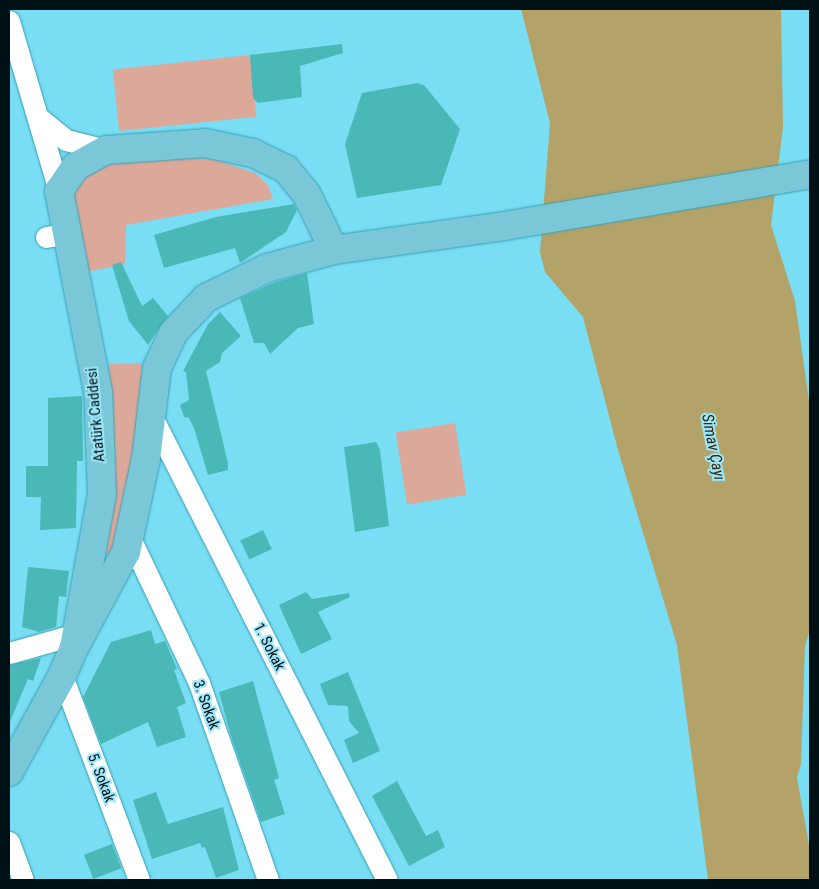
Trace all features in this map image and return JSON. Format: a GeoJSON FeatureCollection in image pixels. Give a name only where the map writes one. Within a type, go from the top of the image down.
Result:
{"type":"FeatureCollection","features":[{"type":"Feature","properties":{"kind":"main road"},"geometry":{"type":"LineString","coordinates":[[59,191],[75,167],[106,150],[205,143],[254,153],[286,169],[307,195],[334,250]]}},
{"type":"Feature","properties":{"kind":"main road"},"geometry":{"type":"LineString","coordinates":[[75,641],[126,552],[146,459],[157,368],[172,333],[206,298],[267,268],[334,250],[504,226],[810,174]]}},
{"type":"Feature","properties":{"kind":"main road","name":"Atatürk Caddesi"},"geometry":{"type":"LineString","coordinates":[[9,772],[62,676],[75,641],[102,494],[98,392],[57,235],[59,191]]}},
{"type":"Feature","properties":{"kind":"street","name":"Atatürk Caddesi"},"geometry":{"type":"LineString","coordinates":[[9,21],[40,119],[59,191]]}},
{"type":"Feature","properties":{"kind":"street"},"geometry":{"type":"LineString","coordinates":[[40,119],[66,140],[106,150]]}},
{"type":"Feature","properties":{"kind":"street","name":"1. Sokak"},"geometry":{"type":"LineString","coordinates":[[151,415],[387,880]]}},
{"type":"Feature","properties":{"kind":"street","name":"3. Sokak"},"geometry":{"type":"LineString","coordinates":[[129,536],[199,683],[268,880]]}},
{"type":"Feature","properties":{"kind":"street"},"geometry":{"type":"LineString","coordinates":[[9,653],[75,641]]}},
{"type":"Feature","properties":{"kind":"street","name":"5. Sokak"},"geometry":{"type":"LineString","coordinates":[[62,676],[139,880]]}},
{"type":"Feature","properties":{"kind":"street"},"geometry":{"type":"LineString","coordinates":[[9,842],[23,880]]}},
{"type":"Feature","properties":{"kind":"shaded area"},"geometry":{"type":"Polygon","coordinates":[[[250,55],[256,117],[119,131],[113,69],[250,55]]]}},
{"type":"Feature","properties":{"kind":"shaded area"},"geometry":{"type":"Polygon","coordinates":[[[188,158],[212,159],[255,173],[268,185],[273,199],[126,225],[125,264],[87,272],[71,197],[74,186],[98,163],[188,158]]]}},
{"type":"Feature","properties":{"kind":"shaded area"},"geometry":{"type":"Polygon","coordinates":[[[142,363],[135,459],[116,556],[104,553],[116,469],[109,364],[142,363]]]}},
{"type":"Feature","properties":{"kind":"shaded area"},"geometry":{"type":"Polygon","coordinates":[[[455,423],[466,495],[407,504],[396,432],[455,423]]]}},
{"type":"Feature","properties":{"kind":"water"},"geometry":{"type":"Polygon","coordinates":[[[521,9],[781,9],[783,127],[771,225],[795,301],[810,408],[810,629],[805,646],[801,764],[780,834],[783,872],[790,880],[708,880],[677,645],[618,450],[583,317],[545,272],[540,252],[550,123],[521,9]]]}},
{"type":"Feature","properties":{"kind":"building"},"geometry":{"type":"Polygon","coordinates":[[[342,44],[343,53],[300,66],[302,97],[258,103],[253,98],[250,55],[342,44]]]}},
{"type":"Feature","properties":{"kind":"building"},"geometry":{"type":"Polygon","coordinates":[[[417,83],[424,85],[460,129],[441,185],[357,198],[345,144],[362,93],[417,83]]]}},
{"type":"Feature","properties":{"kind":"building"},"geometry":{"type":"Polygon","coordinates":[[[294,204],[297,210],[286,232],[240,263],[235,248],[164,268],[154,235],[216,217],[294,204]]]}},
{"type":"Feature","properties":{"kind":"building"},"geometry":{"type":"Polygon","coordinates":[[[121,262],[142,306],[153,298],[168,316],[148,345],[129,321],[112,265],[121,262]]]}},
{"type":"Feature","properties":{"kind":"building"},"geometry":{"type":"Polygon","coordinates":[[[307,273],[314,324],[298,328],[270,354],[264,343],[254,343],[240,298],[273,283],[307,273]]]}},
{"type":"Feature","properties":{"kind":"building"},"geometry":{"type":"Polygon","coordinates":[[[220,312],[241,336],[222,353],[220,362],[206,371],[228,463],[228,470],[208,475],[194,428],[189,418],[184,417],[180,405],[189,400],[186,372],[183,371],[208,324],[220,312]]]}},
{"type":"Feature","properties":{"kind":"building"},"geometry":{"type":"Polygon","coordinates":[[[82,396],[83,461],[77,461],[76,528],[40,530],[41,497],[26,497],[26,466],[48,466],[48,398],[82,396]]]}},
{"type":"Feature","properties":{"kind":"building"},"geometry":{"type":"Polygon","coordinates":[[[376,442],[380,450],[389,526],[355,532],[344,447],[376,442]]]}},
{"type":"Feature","properties":{"kind":"building"},"geometry":{"type":"Polygon","coordinates":[[[263,530],[272,549],[249,560],[240,541],[263,530]]]}},
{"type":"Feature","properties":{"kind":"building"},"geometry":{"type":"Polygon","coordinates":[[[28,567],[69,571],[66,597],[59,596],[56,627],[39,632],[22,627],[28,567]]]}},
{"type":"Feature","properties":{"kind":"building"},"geometry":{"type":"Polygon","coordinates":[[[306,592],[312,599],[349,593],[350,597],[318,612],[332,639],[301,654],[279,605],[306,592]]]}},
{"type":"Feature","properties":{"kind":"building"},"geometry":{"type":"Polygon","coordinates":[[[151,630],[155,644],[165,641],[177,669],[174,670],[186,703],[177,707],[186,737],[157,747],[148,722],[101,744],[83,697],[111,642],[151,630]]]}},
{"type":"Feature","properties":{"kind":"building"},"geometry":{"type":"Polygon","coordinates":[[[41,658],[33,681],[28,679],[9,724],[9,665],[41,658]]]}},
{"type":"Feature","properties":{"kind":"building"},"geometry":{"type":"Polygon","coordinates":[[[348,672],[380,751],[353,763],[344,740],[359,733],[349,721],[348,706],[328,705],[320,684],[348,672]]]}},
{"type":"Feature","properties":{"kind":"building"},"geometry":{"type":"Polygon","coordinates":[[[253,681],[279,778],[274,780],[285,814],[261,822],[230,733],[219,692],[253,681]]]}},
{"type":"Feature","properties":{"kind":"building"},"geometry":{"type":"Polygon","coordinates":[[[397,781],[426,836],[438,830],[445,847],[409,866],[372,796],[397,781]]]}},
{"type":"Feature","properties":{"kind":"building"},"geometry":{"type":"Polygon","coordinates":[[[156,792],[168,824],[223,807],[239,870],[216,878],[205,847],[202,848],[200,843],[152,859],[133,800],[156,792]]]}},
{"type":"Feature","properties":{"kind":"building"},"geometry":{"type":"Polygon","coordinates":[[[112,844],[121,868],[93,879],[84,855],[112,844]]]}},
{"type":"Feature","properties":{"kind":"waterway","name":"Simav Çayı"},"geometry":{"type":"LineString","coordinates":[[777,768],[797,880]]}}]}
